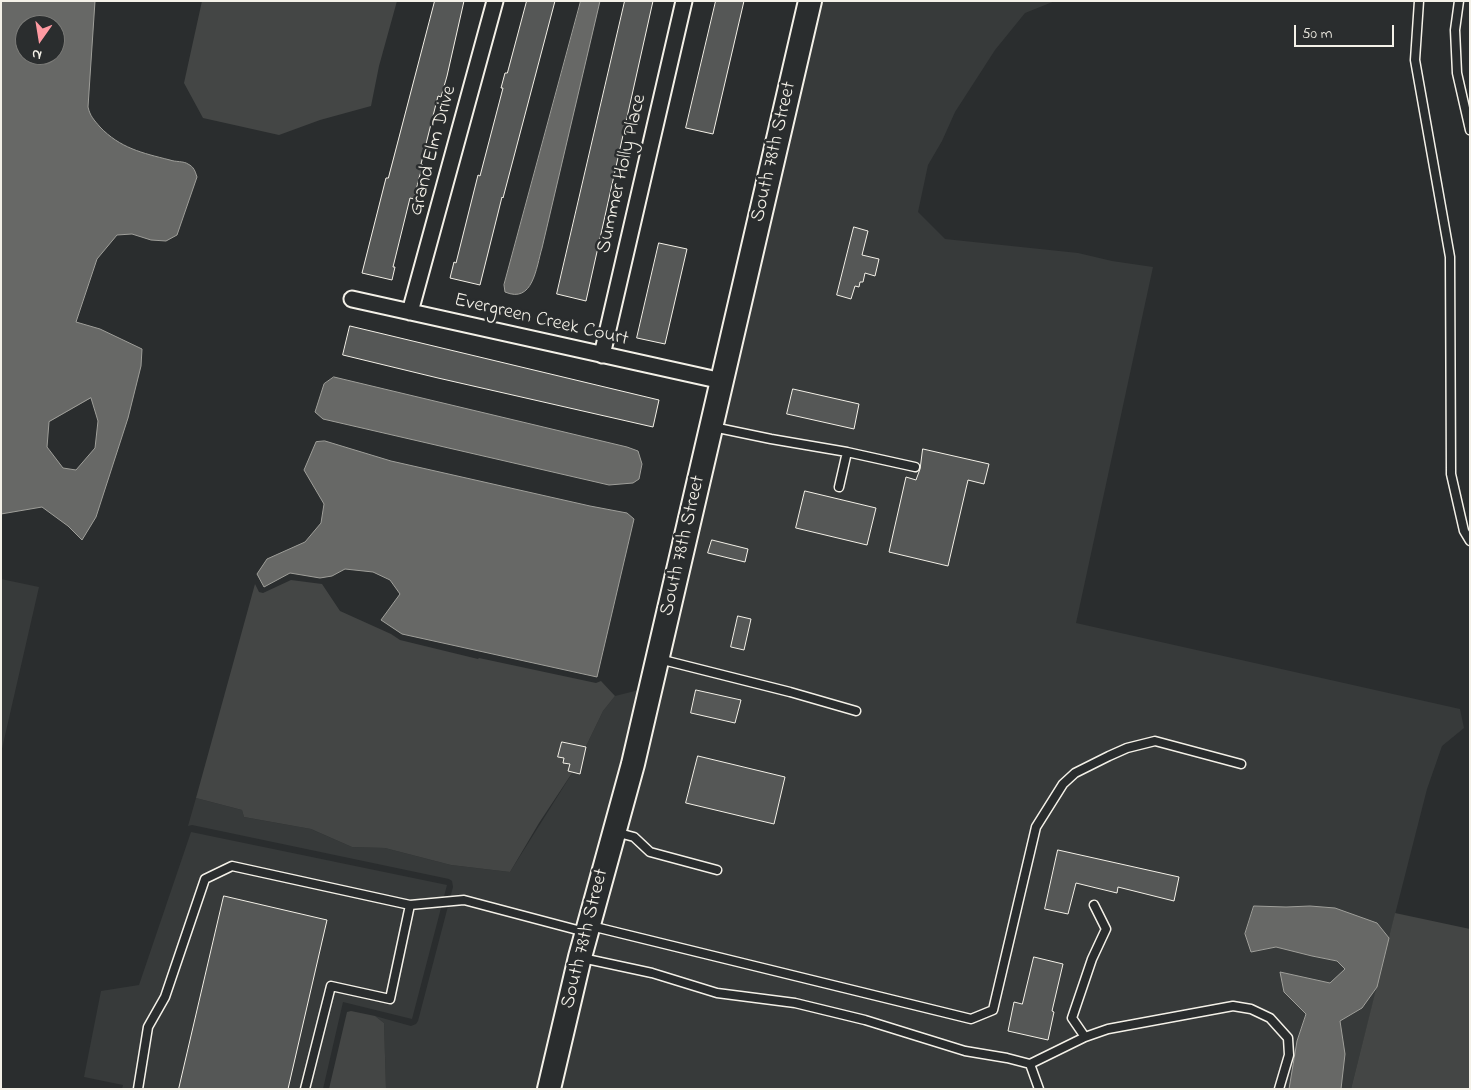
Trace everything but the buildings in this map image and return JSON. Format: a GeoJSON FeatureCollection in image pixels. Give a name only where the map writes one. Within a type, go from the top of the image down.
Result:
{"type":"FeatureCollection","features":[{"type":"Feature","properties":{"kind":"street","name":"Grand Elm Drive"},"geometry":{"type":"LineString","coordinates":[[410,312],[496,1]]}},
{"type":"Feature","properties":{"kind":"street","name":"Summer Holly Place"},"geometry":{"type":"LineString","coordinates":[[602,355],[684,1]]}},
{"type":"Feature","properties":{"kind":"street","name":"South 78th Street"},"geometry":{"type":"LineString","coordinates":[[549,1089],[580,957],[633,764],[810,1]]}},
{"type":"Feature","properties":{"kind":"street","name":"Evergreen Creek Court"},"geometry":{"type":"LineString","coordinates":[[352,299],[722,382]]}},
{"type":"Feature","properties":{"kind":"lane"},"geometry":{"type":"LineString","coordinates":[[1419,1],[1415,60],[1450,257],[1451,474],[1464,531],[1470,542]]}},
{"type":"Feature","properties":{"kind":"lane"},"geometry":{"type":"LineString","coordinates":[[1459,1],[1456,30],[1457,72],[1470,130]]}},
{"type":"Feature","properties":{"kind":"lane"},"geometry":{"type":"LineString","coordinates":[[711,427],[771,440],[847,452],[915,467]]}},
{"type":"Feature","properties":{"kind":"lane"},"geometry":{"type":"LineString","coordinates":[[839,487],[847,452]]}},
{"type":"Feature","properties":{"kind":"lane"},"geometry":{"type":"LineString","coordinates":[[658,659],[790,692],[856,711]]}},
{"type":"Feature","properties":{"kind":"lane"},"geometry":{"type":"LineString","coordinates":[[138,1089],[148,1027],[165,997],[205,879],[232,866],[410,905],[464,900],[971,1019],[993,1010],[1036,826],[1063,784],[1076,773],[1109,756],[1127,748],[1154,741],[1241,764]]}},
{"type":"Feature","properties":{"kind":"lane"},"geometry":{"type":"LineString","coordinates":[[614,832],[634,837],[650,852],[717,870]]}},
{"type":"Feature","properties":{"kind":"lane"},"geometry":{"type":"LineString","coordinates":[[305,1089],[330,986],[390,999],[410,905]]}},
{"type":"Feature","properties":{"kind":"lane"},"geometry":{"type":"LineString","coordinates":[[1085,1037],[1072,1018],[1092,959],[1106,929],[1094,905]]}},
{"type":"Feature","properties":{"kind":"lane"},"geometry":{"type":"LineString","coordinates":[[580,957],[652,973],[717,993],[795,1003],[865,1020],[965,1052],[1007,1058],[1030,1064],[1085,1037],[1108,1029],[1234,1006],[1251,1009],[1270,1018],[1288,1038],[1288,1055],[1279,1089]]}},
{"type":"Feature","properties":{"kind":"lane"},"geometry":{"type":"LineString","coordinates":[[1030,1064],[1039,1089]]}},
{"type":"Feature","properties":{"kind":"shaded area"},"geometry":{"type":"Polygon","coordinates":[[[1,1],[95,1],[88,107],[91,115],[100,127],[115,140],[132,149],[150,155],[186,163],[193,168],[197,177],[177,235],[166,241],[151,240],[132,234],[117,235],[97,259],[76,322],[100,329],[142,349],[141,366],[128,418],[96,517],[82,540],[68,526],[42,507],[1,514],[1,1]],[[91,398],[49,422],[47,447],[63,468],[76,470],[95,448],[98,421],[91,398]]]}},
{"type":"Feature","properties":{"kind":"shaded area"},"geometry":{"type":"Polygon","coordinates":[[[202,1],[397,1],[379,66],[371,106],[320,120],[279,135],[203,118],[184,83],[202,1]]]}},
{"type":"Feature","properties":{"kind":"shaded area"},"geometry":{"type":"Polygon","coordinates":[[[581,1],[600,1],[542,248],[535,274],[527,289],[522,293],[505,292],[504,285],[581,1]]]}},
{"type":"Feature","properties":{"kind":"shaded area"},"geometry":{"type":"Polygon","coordinates":[[[817,1],[1055,1],[1025,13],[995,50],[955,112],[942,141],[928,165],[918,212],[945,239],[1078,253],[1112,261],[1153,267],[1076,623],[1460,709],[1464,728],[1442,746],[1427,789],[1389,938],[1377,923],[1310,906],[1286,907],[1251,952],[1276,947],[1337,961],[1345,969],[1330,984],[1281,972],[1285,992],[1306,1013],[1297,1041],[1289,1089],[556,1089],[817,1]]]}},
{"type":"Feature","properties":{"kind":"shaded area"},"geometry":{"type":"Polygon","coordinates":[[[334,377],[627,447],[638,451],[642,464],[639,479],[633,483],[609,485],[323,419],[315,412],[324,384],[334,377]]]}},
{"type":"Feature","properties":{"kind":"shaded area"},"geometry":{"type":"Polygon","coordinates":[[[325,441],[391,461],[627,513],[634,519],[597,677],[402,634],[381,620],[400,594],[390,580],[373,572],[345,569],[332,576],[320,578],[290,573],[264,587],[257,574],[267,559],[305,542],[321,523],[324,504],[304,470],[316,442],[325,441]]]}},
{"type":"Feature","properties":{"kind":"shaded area"},"geometry":{"type":"Polygon","coordinates":[[[1,579],[39,587],[1,753],[1,579]]]}},
{"type":"Feature","properties":{"kind":"shaded area"},"geometry":{"type":"Polygon","coordinates":[[[291,580],[322,584],[340,611],[400,640],[478,659],[596,683],[601,681],[615,696],[603,711],[576,767],[539,823],[510,872],[451,865],[385,848],[352,847],[311,829],[244,817],[242,810],[196,798],[255,584],[259,592],[263,593],[291,580]]]}},
{"type":"Feature","properties":{"kind":"shaded area"},"geometry":{"type":"Polygon","coordinates":[[[643,689],[542,1089],[386,1089],[384,1023],[375,1016],[411,1026],[418,1021],[453,887],[452,881],[192,825],[188,826],[196,798],[242,810],[244,817],[311,829],[352,847],[385,848],[451,865],[510,872],[576,767],[603,711],[615,696],[643,689]]]}},
{"type":"Feature","properties":{"kind":"shaded area"},"geometry":{"type":"Polygon","coordinates":[[[191,832],[447,885],[412,1019],[343,1002],[323,1089],[122,1089],[123,1085],[84,1077],[101,991],[139,985],[191,832]]]}},
{"type":"Feature","properties":{"kind":"shaded area"},"geometry":{"type":"Polygon","coordinates":[[[1254,906],[1335,908],[1377,923],[1389,938],[1377,987],[1362,1008],[1340,1021],[1345,1054],[1341,1089],[1289,1089],[1297,1041],[1306,1014],[1284,992],[1280,972],[1330,983],[1345,969],[1337,961],[1276,947],[1251,952],[1245,934],[1254,906]]]}},
{"type":"Feature","properties":{"kind":"shaded area"},"geometry":{"type":"Polygon","coordinates":[[[1395,913],[1470,929],[1470,1089],[1351,1089],[1395,913]]]}},
{"type":"Feature","properties":{"kind":"shaded area"},"geometry":{"type":"Polygon","coordinates":[[[1377,987],[1351,1089],[1341,1089],[1340,1021],[1362,1008],[1377,987]]]}},
{"type":"Feature","properties":{"kind":"shaded area"},"geometry":{"type":"Polygon","coordinates":[[[351,1011],[375,1016],[384,1023],[386,1089],[329,1089],[347,1012],[351,1011]]]}}]}
